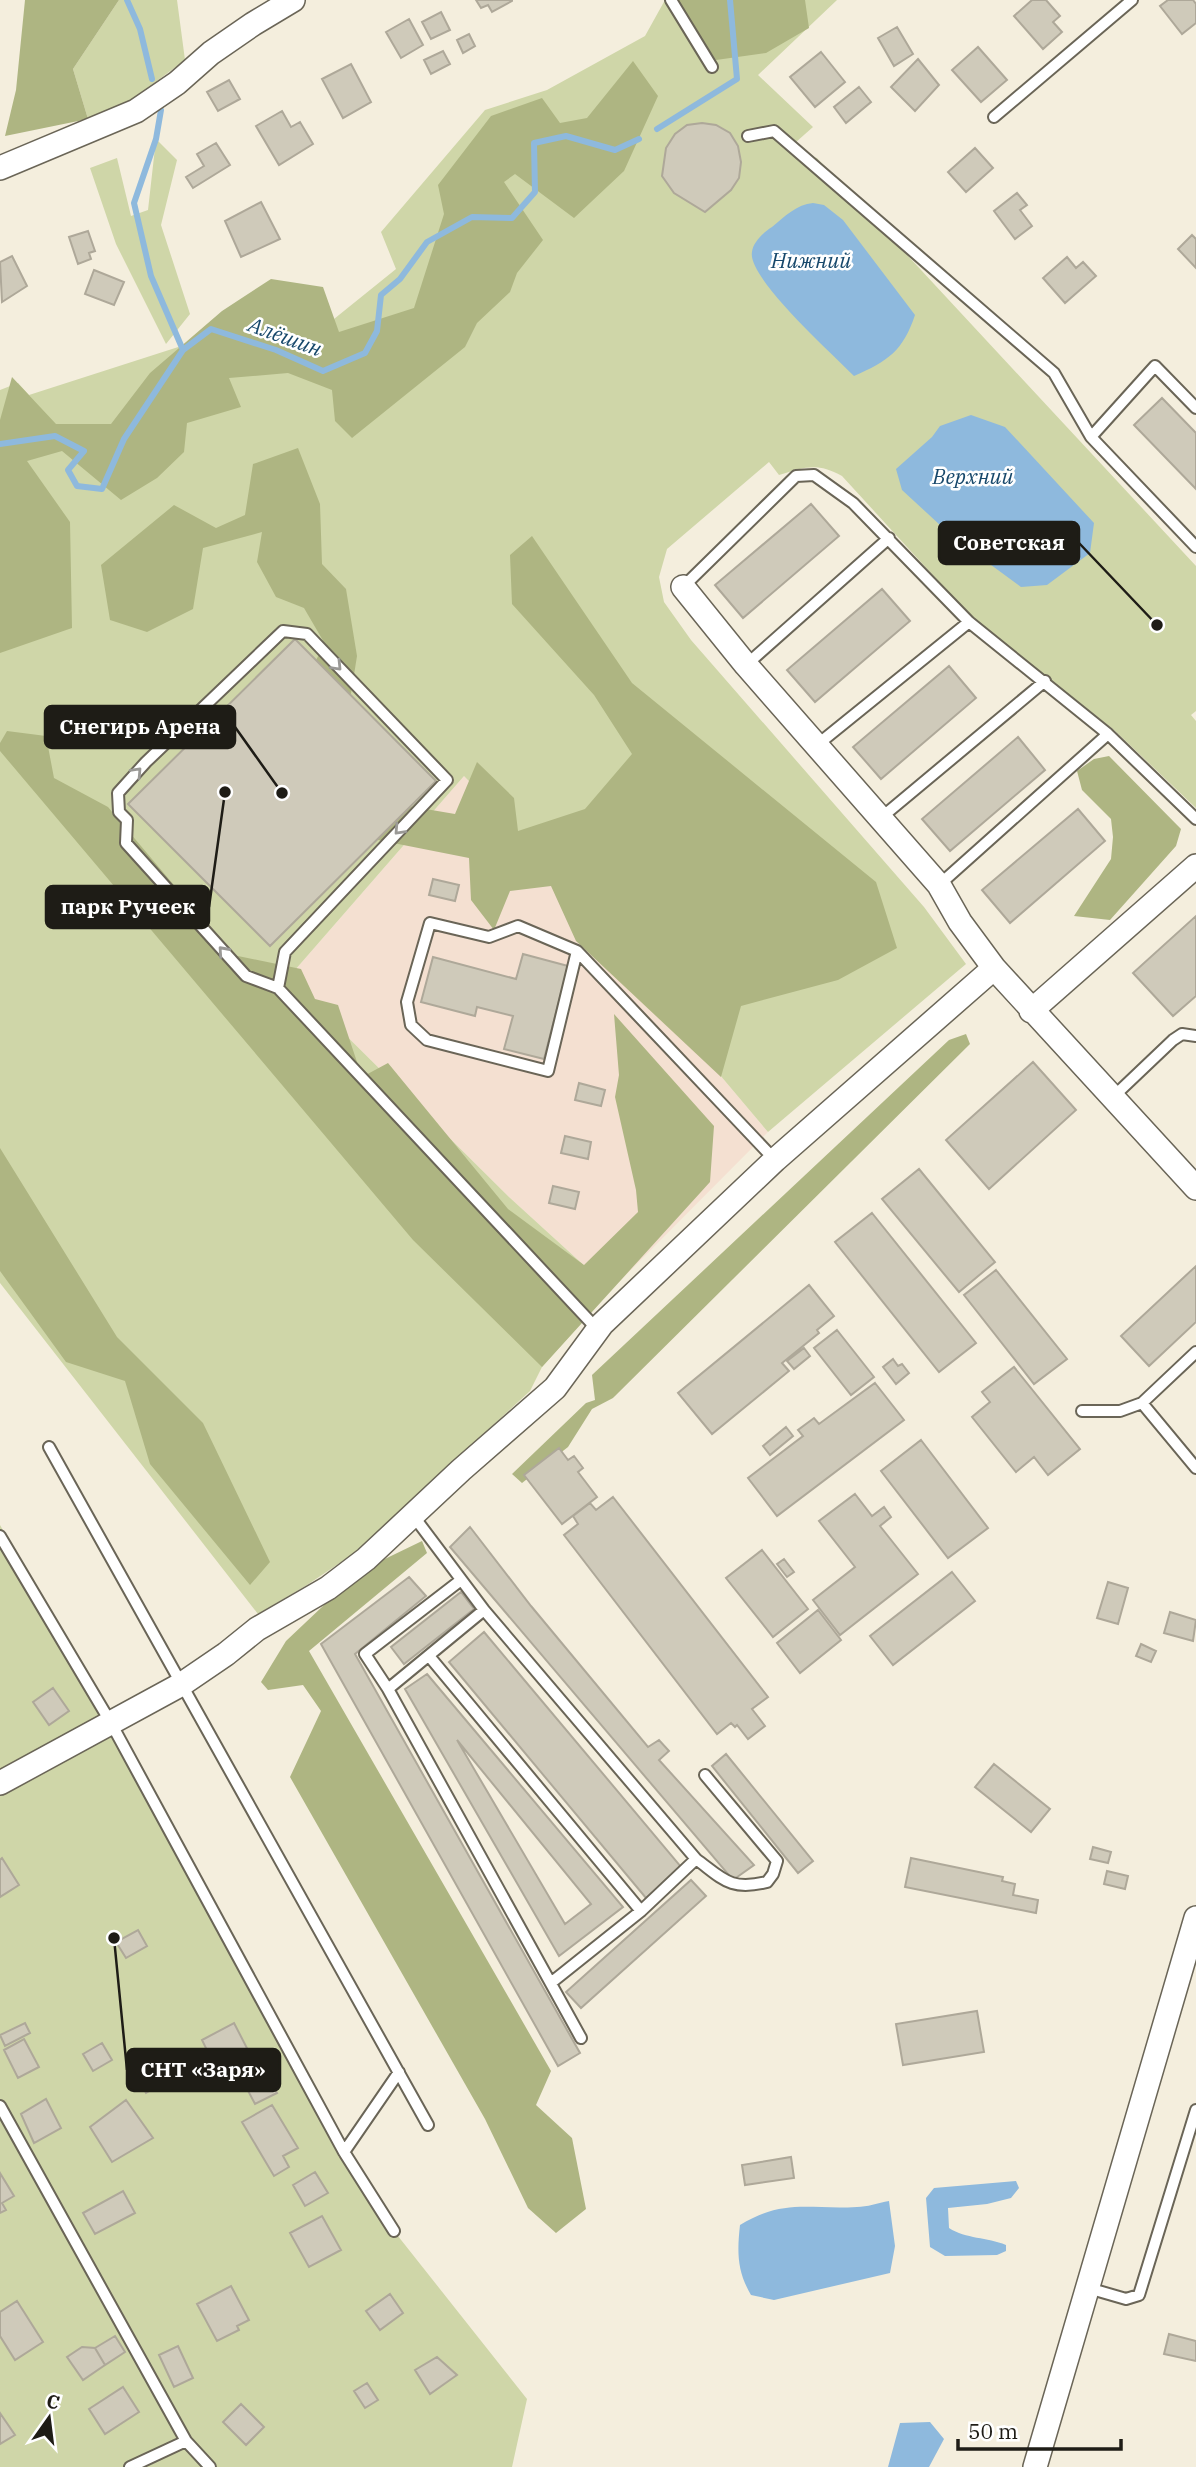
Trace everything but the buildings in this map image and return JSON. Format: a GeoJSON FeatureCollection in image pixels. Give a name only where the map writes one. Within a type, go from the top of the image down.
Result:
{"type":"FeatureCollection","features":[{"type":"Feature","properties":{"kind":"street"},"geometry":{"type":"LineString","coordinates":[[0,168],[136,111],[177,83],[253,23],[293,0]]}},
{"type":"Feature","properties":{"kind":"street"},"geometry":{"type":"LineString","coordinates":[[682,587],[746,665],[939,885],[960,922],[994,968],[1196,1188]]}},
{"type":"Feature","properties":{"kind":"street"},"geometry":{"type":"LineString","coordinates":[[1031,1011],[1195,868]]}},
{"type":"Feature","properties":{"kind":"street"},"geometry":{"type":"LineString","coordinates":[[0,1783],[182,1684],[257,1629],[328,1588],[366,1559],[412,1514],[555,1388],[597,1329],[775,1160],[994,968]]}},
{"type":"Feature","properties":{"kind":"street"},"geometry":{"type":"LineString","coordinates":[[1035,2467],[1196,1918]]}},
{"type":"Feature","properties":{"kind":"lane"},"geometry":{"type":"LineString","coordinates":[[671,0],[712,68]]}},
{"type":"Feature","properties":{"kind":"lane"},"geometry":{"type":"LineString","coordinates":[[994,117],[1132,0]]}},
{"type":"Feature","properties":{"kind":"lane"},"geometry":{"type":"LineString","coordinates":[[748,136],[774,131],[1054,373],[1091,437],[1196,547]]}},
{"type":"Feature","properties":{"kind":"lane"},"geometry":{"type":"LineString","coordinates":[[1091,437],[1155,366],[1196,408]]}},
{"type":"Feature","properties":{"kind":"lane"},"geometry":{"type":"LineString","coordinates":[[682,587],[796,476],[814,475],[853,503],[970,622],[1108,734],[1196,819]]}},
{"type":"Feature","properties":{"kind":"lane"},"geometry":{"type":"LineString","coordinates":[[746,665],[889,538]]}},
{"type":"Feature","properties":{"kind":"lane"},"geometry":{"type":"LineString","coordinates":[[817,745],[970,622]]}},
{"type":"Feature","properties":{"kind":"lane"},"geometry":{"type":"LineString","coordinates":[[278,988],[285,952],[447,780],[307,634],[283,631],[146,762],[118,793],[119,812],[127,820],[126,843],[246,976],[278,988],[597,1329]]}},
{"type":"Feature","properties":{"kind":"lane"},"geometry":{"type":"LineString","coordinates":[[882,817],[1045,681]]}},
{"type":"Feature","properties":{"kind":"lane"},"geometry":{"type":"LineString","coordinates":[[939,885],[1108,734]]}},
{"type":"Feature","properties":{"kind":"lane"},"geometry":{"type":"LineString","coordinates":[[577,951],[548,1071],[427,1040],[411,1025],[407,1002],[430,923],[489,937],[518,926],[577,951],[775,1160]]}},
{"type":"Feature","properties":{"kind":"lane"},"geometry":{"type":"LineString","coordinates":[[1112,1098],[1173,1040],[1182,1034],[1196,1036]]}},
{"type":"Feature","properties":{"kind":"lane"},"geometry":{"type":"LineString","coordinates":[[1082,1411],[1120,1411],[1142,1403],[1196,1352]]}},
{"type":"Feature","properties":{"kind":"lane"},"geometry":{"type":"LineString","coordinates":[[1142,1403],[1196,1468]]}},
{"type":"Feature","properties":{"kind":"lane"},"geometry":{"type":"LineString","coordinates":[[49,1447],[428,2125]]}},
{"type":"Feature","properties":{"kind":"lane"},"geometry":{"type":"LineString","coordinates":[[412,1514],[484,1610],[696,1859],[730,1885],[767,1882],[777,1861],[705,1775]]}},
{"type":"Feature","properties":{"kind":"lane"},"geometry":{"type":"LineString","coordinates":[[0,1536],[111,1723],[344,2152],[394,2231]]}},
{"type":"Feature","properties":{"kind":"lane"},"geometry":{"type":"LineString","coordinates":[[461,1580],[365,1654],[388,1689],[581,2038]]}},
{"type":"Feature","properties":{"kind":"lane"},"geometry":{"type":"LineString","coordinates":[[388,1689],[484,1610]]}},
{"type":"Feature","properties":{"kind":"lane"},"geometry":{"type":"LineString","coordinates":[[429,1656],[640,1911]]}},
{"type":"Feature","properties":{"kind":"lane"},"geometry":{"type":"LineString","coordinates":[[552,1982],[640,1911],[696,1859]]}},
{"type":"Feature","properties":{"kind":"lane"},"geometry":{"type":"LineString","coordinates":[[344,2152],[399,2072]]}},
{"type":"Feature","properties":{"kind":"lane"},"geometry":{"type":"LineString","coordinates":[[0,2106],[186,2441],[210,2467]]}},
{"type":"Feature","properties":{"kind":"lane"},"geometry":{"type":"LineString","coordinates":[[1088,2288],[1126,2300],[1139,2295],[1196,2110]]}},
{"type":"Feature","properties":{"kind":"lane"},"geometry":{"type":"LineString","coordinates":[[130,2467],[186,2441]]}},
{"type":"Feature","properties":{"kind":"shaded area"},"geometry":{"type":"Polygon","coordinates":[[[464,776],[495,808],[768,1132],[611,1290],[509,1197],[288,978],[464,776]]]}},
{"type":"Feature","properties":{"kind":"green space"},"geometry":{"type":"Polygon","coordinates":[[[25,0],[119,0],[73,69],[88,119],[5,136],[16,90],[25,0]]]}},
{"type":"Feature","properties":{"kind":"green space"},"geometry":{"type":"Polygon","coordinates":[[[119,0],[177,0],[185,60],[126,104],[88,119],[73,69],[119,0]]]}},
{"type":"Feature","properties":{"kind":"green space"},"geometry":{"type":"Polygon","coordinates":[[[665,0],[837,0],[758,75],[813,127],[787,150],[817,158],[1196,566],[1196,711],[1191,715],[1196,721],[1196,808],[1114,730],[973,619],[842,476],[818,467],[779,475],[769,462],[667,549],[659,577],[664,602],[691,640],[924,907],[966,964],[768,1132],[495,808],[464,776],[288,978],[509,1197],[611,1290],[542,1367],[530,1391],[353,1554],[258,1614],[0,1283],[0,390],[18,383],[29,395],[296,309],[334,319],[396,269],[381,232],[485,110],[547,90],[645,36],[665,0]]]}},
{"type":"Feature","properties":{"kind":"green space"},"geometry":{"type":"Polygon","coordinates":[[[674,0],[805,0],[809,28],[766,53],[716,60],[674,0]]]}},
{"type":"Feature","properties":{"kind":"green space"},"geometry":{"type":"Polygon","coordinates":[[[633,61],[658,96],[624,171],[574,218],[515,174],[504,182],[543,240],[517,273],[510,292],[477,323],[465,347],[352,438],[335,421],[332,390],[288,373],[229,378],[241,407],[187,423],[184,452],[157,478],[121,500],[62,451],[27,461],[70,522],[72,628],[0,653],[0,420],[12,377],[56,424],[111,424],[150,373],[222,311],[271,279],[323,287],[339,332],[414,308],[444,214],[438,185],[491,116],[542,98],[560,123],[587,118],[633,61]]]}},
{"type":"Feature","properties":{"kind":"green space"},"geometry":{"type":"Polygon","coordinates":[[[156,139],[177,160],[161,225],[190,314],[166,344],[116,244],[90,168],[117,158],[131,216],[148,210],[156,139]]]}},
{"type":"Feature","properties":{"kind":"green space"},"geometry":{"type":"Polygon","coordinates":[[[298,448],[320,504],[322,564],[346,589],[357,656],[341,756],[408,806],[455,814],[477,762],[514,798],[518,831],[585,809],[632,754],[594,695],[512,604],[510,555],[532,536],[632,683],[876,882],[897,948],[838,980],[741,1006],[721,1077],[576,941],[551,886],[510,891],[494,930],[471,900],[469,858],[378,840],[299,796],[274,735],[325,644],[304,608],[276,597],[257,562],[262,532],[203,548],[193,609],[147,632],[110,620],[101,565],[174,505],[216,528],[245,515],[253,464],[298,448]]]}},
{"type":"Feature","properties":{"kind":"green space"},"geometry":{"type":"Polygon","coordinates":[[[7,731],[46,736],[54,778],[108,807],[233,955],[301,969],[315,999],[338,1005],[362,1077],[388,1063],[508,1209],[584,1265],[638,1212],[636,1190],[615,1097],[619,1075],[614,1014],[714,1126],[710,1182],[542,1367],[413,1240],[0,751],[0,743],[7,731]]]}},
{"type":"Feature","properties":{"kind":"green space"},"geometry":{"type":"Polygon","coordinates":[[[1109,756],[1181,829],[1176,846],[1110,920],[1074,916],[1111,859],[1113,837],[1111,819],[1082,790],[1077,771],[1094,759],[1109,756]]]}},
{"type":"Feature","properties":{"kind":"green space"},"geometry":{"type":"Polygon","coordinates":[[[966,1034],[970,1044],[613,1398],[592,1409],[568,1447],[522,1483],[512,1474],[586,1403],[595,1400],[592,1375],[949,1040],[966,1034]]]}},
{"type":"Feature","properties":{"kind":"green space"},"geometry":{"type":"Polygon","coordinates":[[[0,1148],[117,1337],[203,1423],[270,1562],[250,1585],[150,1464],[125,1381],[66,1362],[0,1271],[0,1148]]]}},
{"type":"Feature","properties":{"kind":"green space"},"geometry":{"type":"Polygon","coordinates":[[[0,1525],[344,2152],[394,2231],[527,2399],[512,2467],[0,2467],[0,1525]]]}},
{"type":"Feature","properties":{"kind":"green space"},"geometry":{"type":"Polygon","coordinates":[[[422,1541],[427,1553],[309,1651],[551,2071],[536,2105],[572,2138],[586,2209],[556,2233],[528,2208],[485,2119],[290,1777],[321,1711],[303,1685],[268,1690],[261,1682],[286,1641],[360,1571],[422,1541]]]}},
{"type":"Feature","properties":{"kind":"water","name":"Нижний"},"geometry":{"type":"Polygon","coordinates":[[[813,203],[824,205],[843,220],[915,315],[905,338],[893,353],[854,376],[777,297],[754,264],[753,248],[762,234],[796,208],[813,203]]]}},
{"type":"Feature","properties":{"kind":"water","name":"Верхний"},"geometry":{"type":"Polygon","coordinates":[[[971,415],[1005,427],[1094,523],[1090,553],[1047,585],[1021,587],[953,537],[902,490],[896,469],[932,437],[940,426],[971,415]]]}},
{"type":"Feature","properties":{"kind":"water"},"geometry":{"type":"Polygon","coordinates":[[[1016,2181],[1019,2188],[1011,2198],[987,2204],[948,2208],[949,2228],[1006,2245],[1006,2251],[997,2255],[945,2256],[930,2247],[926,2198],[934,2188],[1016,2181]]]}},
{"type":"Feature","properties":{"kind":"water"},"geometry":{"type":"Polygon","coordinates":[[[889,2201],[895,2246],[890,2273],[774,2300],[751,2295],[739,2261],[740,2225],[784,2208],[861,2207],[889,2201]]]}},
{"type":"Feature","properties":{"kind":"water"},"geometry":{"type":"Polygon","coordinates":[[[930,2422],[944,2439],[929,2467],[888,2467],[900,2423],[930,2422]]]}},
{"type":"Feature","properties":{"kind":"waterway"},"geometry":{"type":"LineString","coordinates":[[127,0],[140,29],[152,79]]}},
{"type":"Feature","properties":{"kind":"waterway","name":"Алёшин"},"geometry":{"type":"LineString","coordinates":[[657,129],[737,79],[730,0]]}},
{"type":"Feature","properties":{"kind":"waterway"},"geometry":{"type":"LineString","coordinates":[[161,110],[156,139],[134,203],[151,276],[183,350]]}},
{"type":"Feature","properties":{"kind":"waterway","name":"Алёшин"},"geometry":{"type":"LineString","coordinates":[[0,444],[55,436],[84,451],[68,470],[77,486],[102,489],[124,439],[183,350],[211,329],[276,350],[323,371],[365,353],[377,331],[381,295],[400,279],[427,242],[472,217],[512,218],[535,192],[534,143],[566,136],[615,150],[639,139]]}},
{"type":"Feature","properties":{"kind":"place","name":"Советская"},"geometry":{"type":"Point","coordinates":[1157,625]}},
{"type":"Feature","properties":{"kind":"place","name":"парк Ручеек"},"geometry":{"type":"Point","coordinates":[225,792]}},
{"type":"Feature","properties":{"kind":"place","name":"Снегирь Арена"},"geometry":{"type":"Point","coordinates":[282,793]}},
{"type":"Feature","properties":{"kind":"place","name":"СНТ «Заря»"},"geometry":{"type":"Point","coordinates":[114,1938]}}]}
